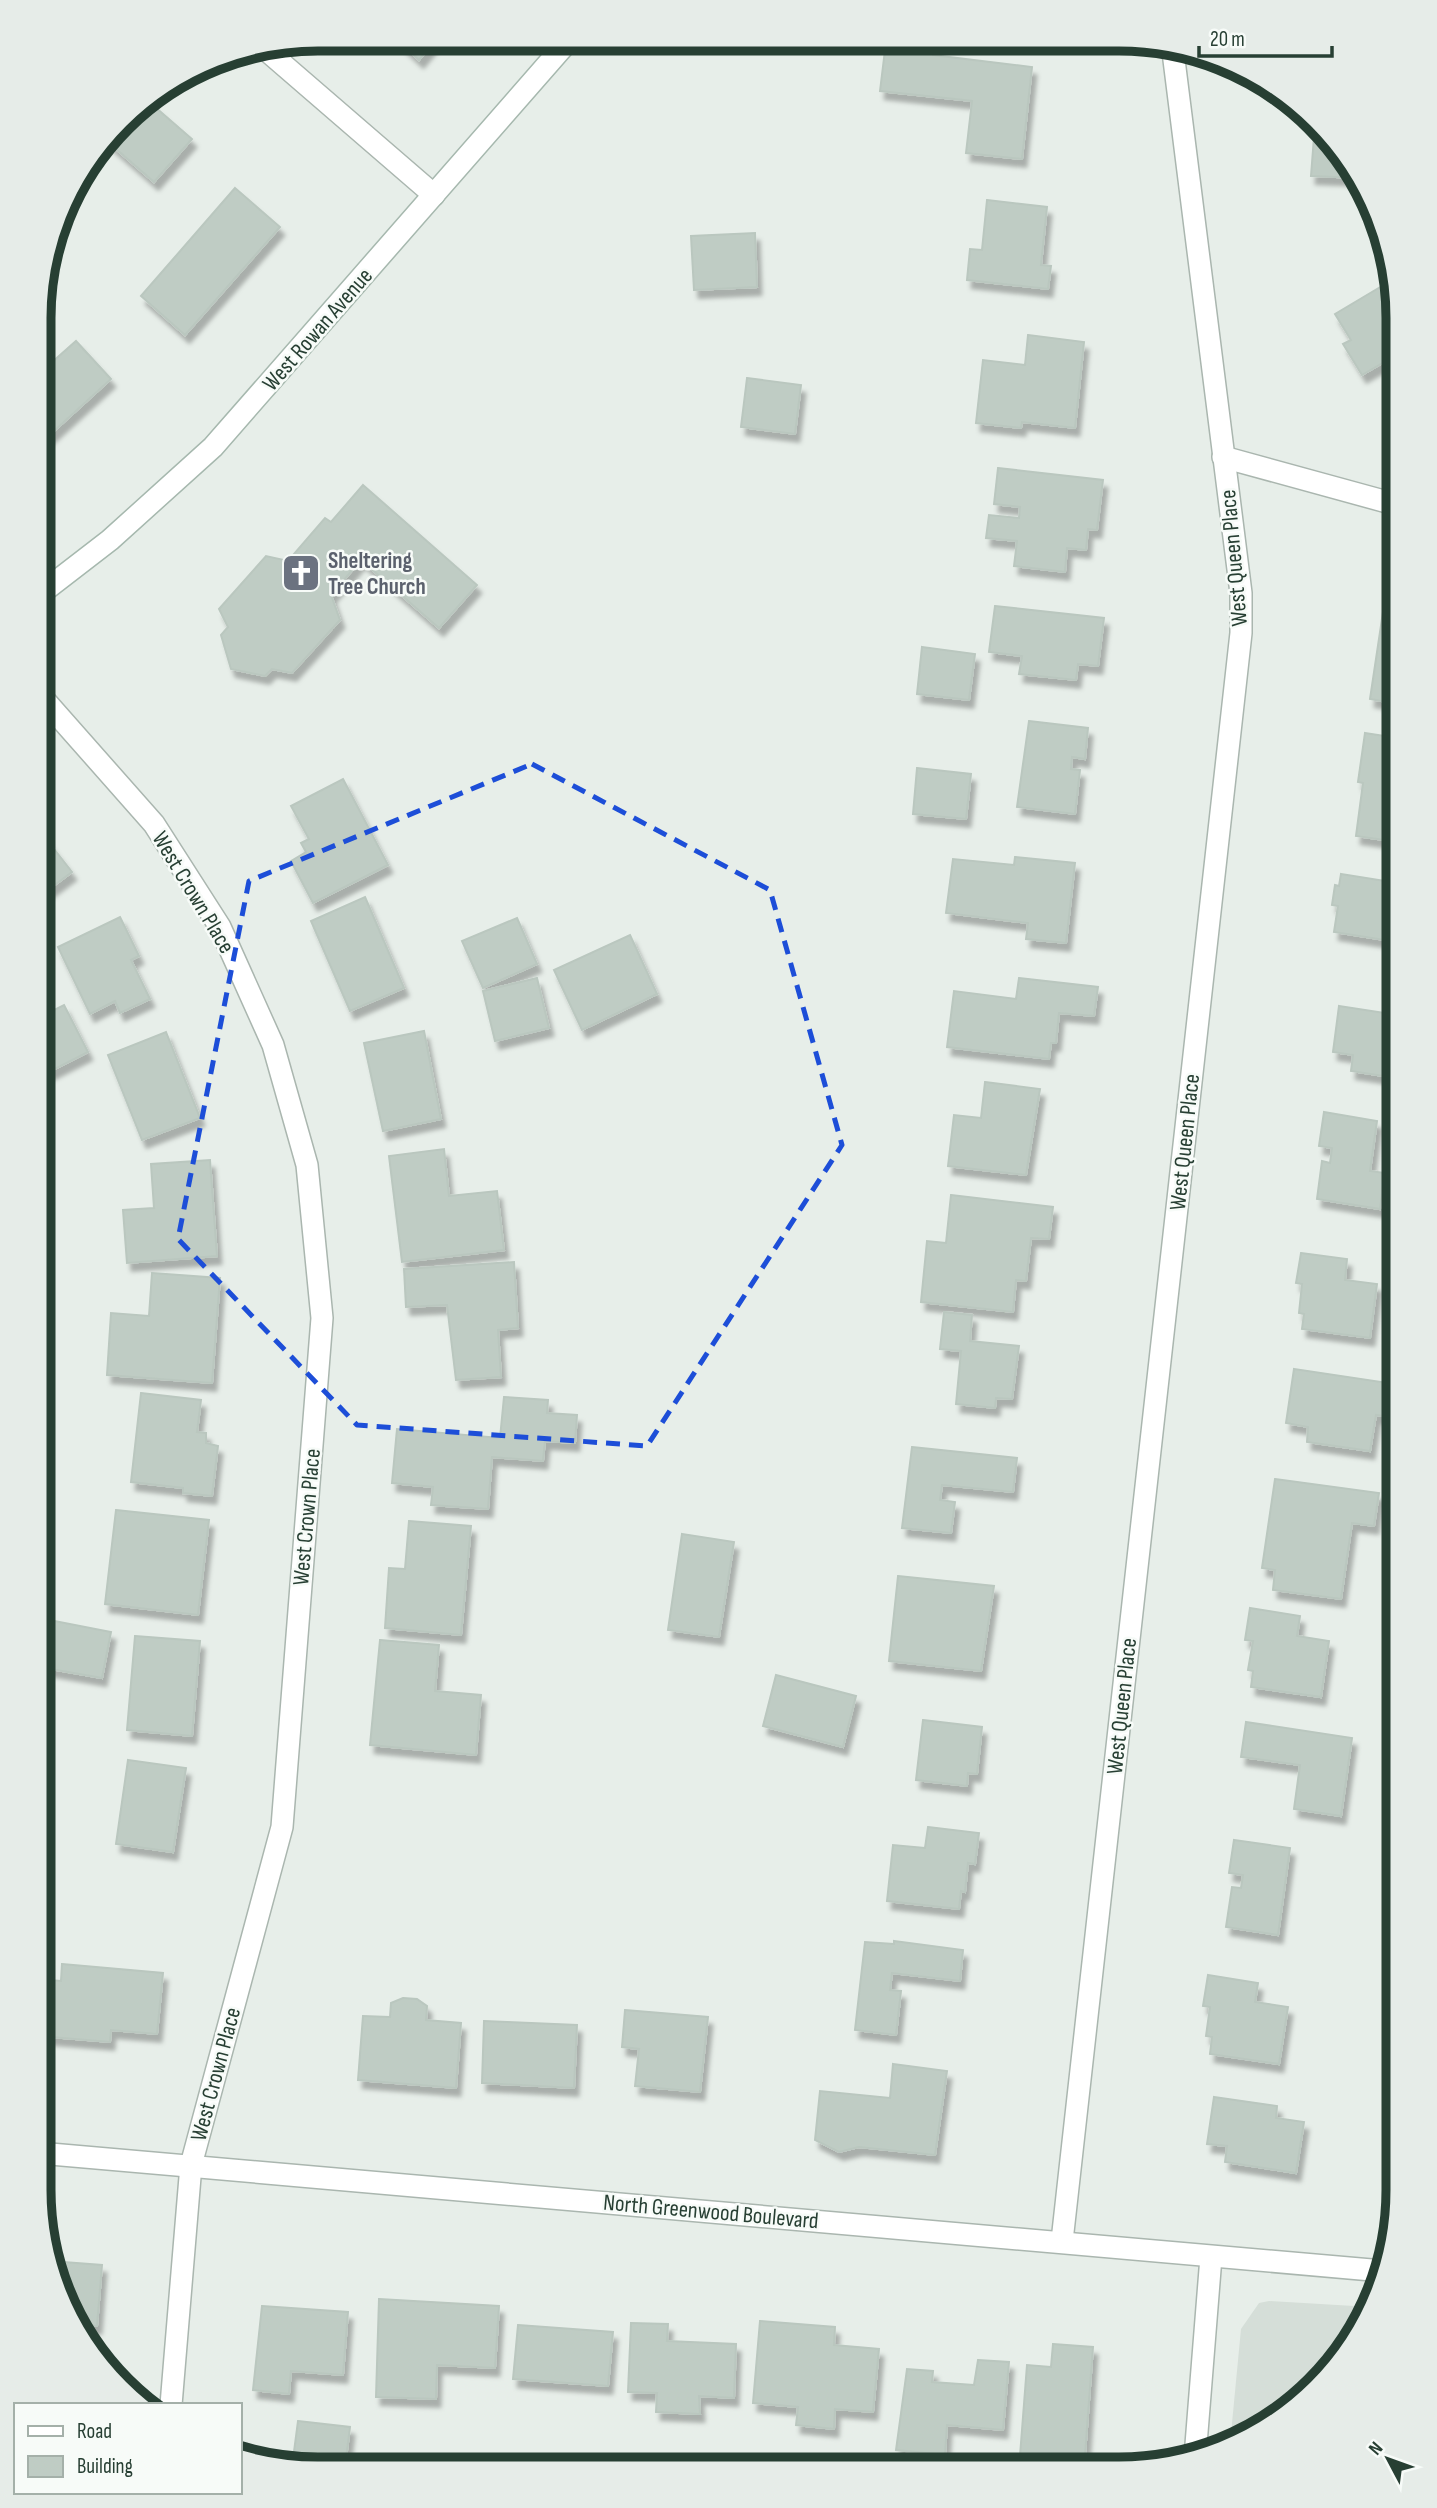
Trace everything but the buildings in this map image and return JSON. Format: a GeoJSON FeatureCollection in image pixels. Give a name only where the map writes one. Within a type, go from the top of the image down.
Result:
{"type":"FeatureCollection","features":[{"type":"Feature","properties":{"kind":"street","name":"West Rowan Avenue"},"geometry":{"type":"LineString","coordinates":[[51,586],[110,540],[213,447],[559,51]]}},
{"type":"Feature","properties":{"kind":"street"},"geometry":{"type":"LineString","coordinates":[[272,55],[434,195]]}},
{"type":"Feature","properties":{"kind":"street","name":"West Queen Place"},"geometry":{"type":"LineString","coordinates":[[1062,2241],[1241,634],[1241,593],[1174,57]]}},
{"type":"Feature","properties":{"kind":"street"},"geometry":{"type":"LineString","coordinates":[[1223,457],[1386,502]]}},
{"type":"Feature","properties":{"kind":"street","name":"West Crown Place"},"geometry":{"type":"LineString","coordinates":[[51,707],[154,824],[220,927],[273,1045],[307,1165],[322,1318],[282,1827],[191,2165],[171,2403]]}},
{"type":"Feature","properties":{"kind":"street","name":"North Greenwood Boulevard"},"geometry":{"type":"LineString","coordinates":[[51,2154],[1374,2270]]}},
{"type":"Feature","properties":{"kind":"street"},"geometry":{"type":"LineString","coordinates":[[1196,2446],[1211,2257]]}},
{"type":"Feature","properties":{"kind":"highlighted area"},"geometry":{"type":"Polygon","coordinates":[[[532,764],[770,890],[842,1145],[647,1446],[357,1425],[178,1239],[249,881],[532,764]]]}},
{"type":"Feature","properties":{"kind":"shaded area"},"geometry":{"type":"Polygon","coordinates":[[[1269,2301],[1360,2306],[1341,2339],[1308,2379],[1268,2412],[1231,2433],[1241,2329],[1259,2303],[1269,2301]]]}},
{"type":"Feature","properties":{"kind":"place","name":"Sheltering Tree Church"},"geometry":{"type":"Point","coordinates":[301,573]}}]}
